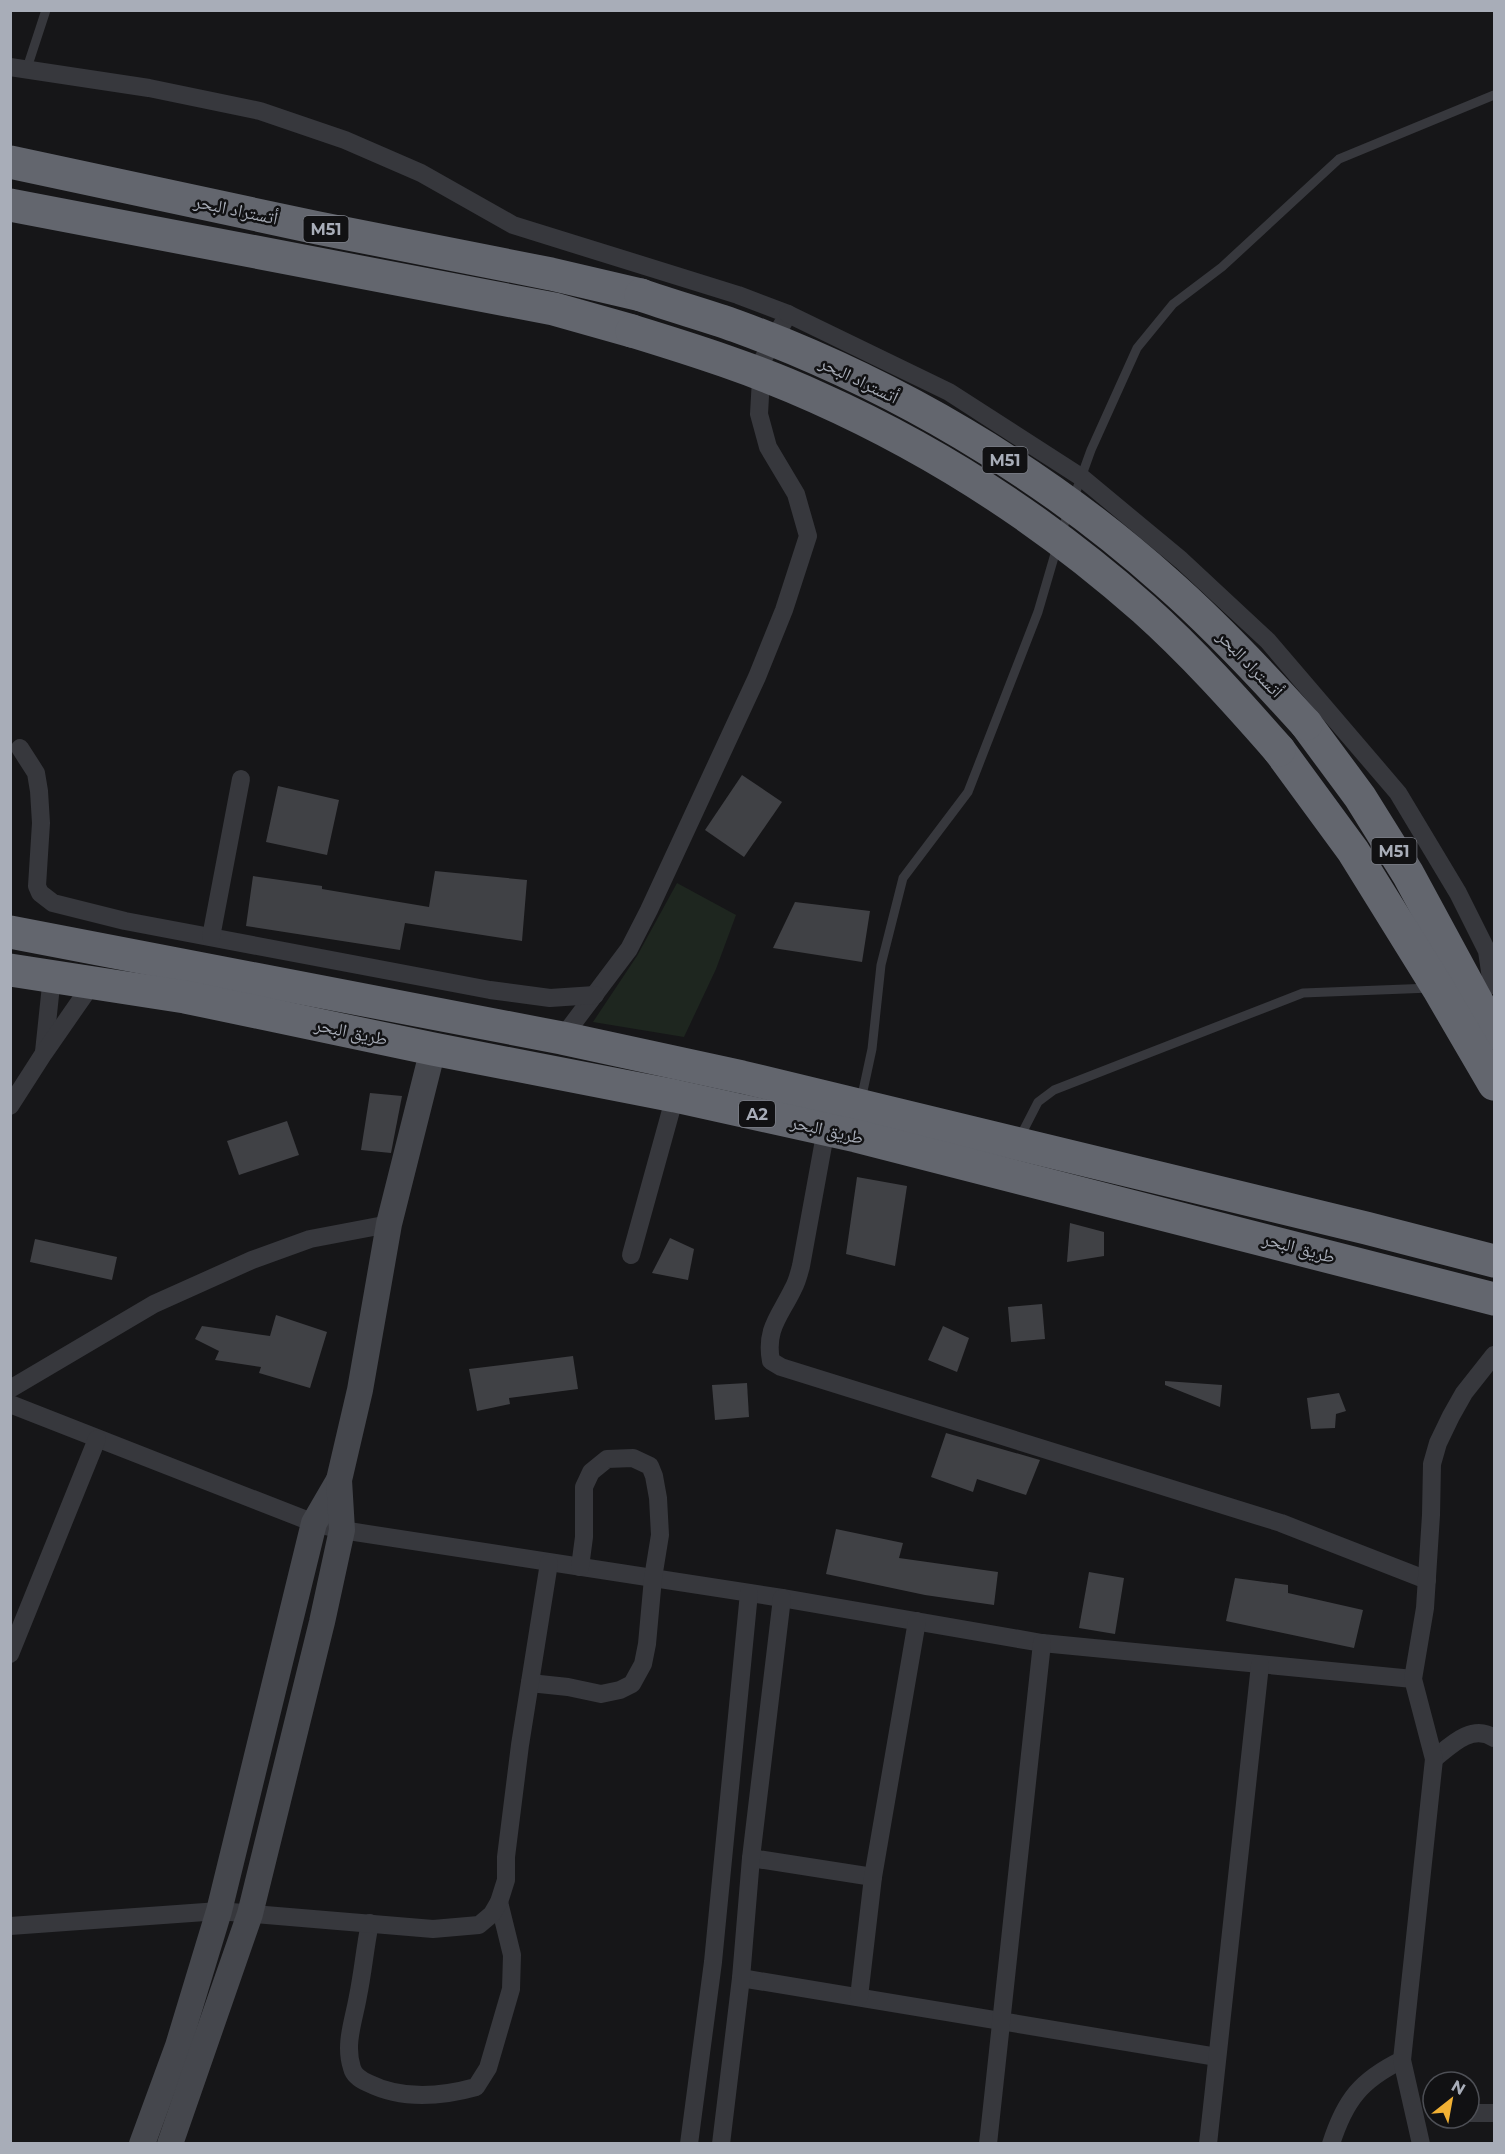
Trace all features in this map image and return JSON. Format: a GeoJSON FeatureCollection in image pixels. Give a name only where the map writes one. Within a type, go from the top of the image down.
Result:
{"type":"FeatureCollection","features":[{"type":"Feature","properties":{"kind":"highway","name":"أتستراد البحر"},"geometry":{"type":"LineString","coordinates":[[10,162],[551,274],[641,295],[736,326],[829,364],[919,409],[1005,460],[1088,518],[1166,581],[1239,650],[1306,724],[1360,797],[1408,874],[1467,986]]}},
{"type":"Feature","properties":{"kind":"highway","name":"أتستراد البحر"},"geometry":{"type":"LineString","coordinates":[[10,205],[554,309],[726,360],[816,397],[904,441],[988,490],[1068,547],[1144,609],[1214,677],[1279,750],[1353,851],[1467,986]]}},
{"type":"Feature","properties":{"kind":"highway","name":"طريق البحر"},"geometry":{"type":"LineString","coordinates":[[10,932],[562,1038],[860,1105],[1494,1261]]}},
{"type":"Feature","properties":{"kind":"highway","name":"طريق البحر"},"geometry":{"type":"LineString","coordinates":[[10,970],[94,981],[185,997],[433,1049],[675,1096],[826,1129],[1494,1299]]}},
{"type":"Feature","properties":{"kind":"highway","name":"M51"},"geometry":{"type":"LineString","coordinates":[[1467,986],[1494,1033]]}},
{"type":"Feature","properties":{"kind":"highway"},"geometry":{"type":"LineString","coordinates":[[1467,986],[1494,1084]]}},
{"type":"Feature","properties":{"kind":"main road"},"geometry":{"type":"LineString","coordinates":[[142,2144],[178,2046],[219,1911],[315,1523],[339,1480],[360,1390],[389,1224],[433,1049]]}},
{"type":"Feature","properties":{"kind":"main road"},"geometry":{"type":"LineString","coordinates":[[170,2144],[250,1914],[322,1622],[342,1530],[339,1480]]}},
{"type":"Feature","properties":{"kind":"street"},"geometry":{"type":"LineString","coordinates":[[18,69],[149,88],[260,111],[345,140],[421,173],[513,225],[788,314],[949,392],[1081,477],[1181,561],[1268,641],[1398,794],[1458,892],[1487,951],[1467,986]]}},
{"type":"Feature","properties":{"kind":"street"},"geometry":{"type":"LineString","coordinates":[[562,1038],[629,948],[649,910],[757,677],[784,610],[808,536],[796,494],[768,447],[759,414],[762,361],[788,314]]}},
{"type":"Feature","properties":{"kind":"street"},"geometry":{"type":"LineString","coordinates":[[20,748],[36,773],[41,823],[37,886],[45,898],[53,903],[212,937],[490,990],[550,998],[595,995]]}},
{"type":"Feature","properties":{"kind":"street"},"geometry":{"type":"LineString","coordinates":[[212,937],[241,779]]}},
{"type":"Feature","properties":{"kind":"street"},"geometry":{"type":"LineString","coordinates":[[44,1053],[52,976]]}},
{"type":"Feature","properties":{"kind":"street"},"geometry":{"type":"LineString","coordinates":[[10,1106],[94,981]]}},
{"type":"Feature","properties":{"kind":"street"},"geometry":{"type":"LineString","coordinates":[[480,1022],[490,990]]}},
{"type":"Feature","properties":{"kind":"street"},"geometry":{"type":"LineString","coordinates":[[631,1255],[675,1096]]}},
{"type":"Feature","properties":{"kind":"street"},"geometry":{"type":"LineString","coordinates":[[826,1129],[801,1266],[794,1288],[771,1330],[769,1348],[771,1361],[787,1370],[1281,1522],[1427,1580]]}},
{"type":"Feature","properties":{"kind":"street"},"geometry":{"type":"LineString","coordinates":[[10,1389],[154,1304],[252,1260],[310,1239],[389,1224]]}},
{"type":"Feature","properties":{"kind":"street"},"geometry":{"type":"LineString","coordinates":[[1421,2144],[1402,2060],[1434,1759],[1413,1680],[1422,1635],[1427,1580],[1432,1464],[1438,1443],[1451,1416],[1464,1394],[1494,1355]]}},
{"type":"Feature","properties":{"kind":"street"},"geometry":{"type":"LineString","coordinates":[[10,1404],[315,1523],[342,1530],[782,1598],[1041,1642],[1413,1680]]}},
{"type":"Feature","properties":{"kind":"street"},"geometry":{"type":"LineString","coordinates":[[10,1654],[98,1438]]}},
{"type":"Feature","properties":{"kind":"street"},"geometry":{"type":"LineString","coordinates":[[530,1683],[568,1687],[601,1694],[620,1690],[632,1684],[643,1664],[647,1644],[653,1578],[660,1535],[658,1498],[650,1466],[633,1458],[606,1459],[591,1472],[584,1487],[584,1537],[580,1568]]}},
{"type":"Feature","properties":{"kind":"street"},"geometry":{"type":"LineString","coordinates":[[10,1926],[219,1911],[433,1929],[479,1925],[492,1914],[499,1902],[506,1880],[506,1857],[520,1745],[549,1563]]}},
{"type":"Feature","properties":{"kind":"street"},"geometry":{"type":"LineString","coordinates":[[688,2144],[713,1962],[749,1593]]}},
{"type":"Feature","properties":{"kind":"street"},"geometry":{"type":"LineString","coordinates":[[721,2144],[741,1978],[751,1858],[782,1598]]}},
{"type":"Feature","properties":{"kind":"street"},"geometry":{"type":"LineString","coordinates":[[859,1997],[873,1877],[916,1621]]}},
{"type":"Feature","properties":{"kind":"street"},"geometry":{"type":"LineString","coordinates":[[988,2144],[1041,1642]]}},
{"type":"Feature","properties":{"kind":"street"},"geometry":{"type":"LineString","coordinates":[[1208,2144],[1260,1665]]}},
{"type":"Feature","properties":{"kind":"street"},"geometry":{"type":"LineString","coordinates":[[1434,1759],[1455,1742],[1473,1734],[1482,1732],[1494,1738]]}},
{"type":"Feature","properties":{"kind":"street"},"geometry":{"type":"LineString","coordinates":[[751,1858],[873,1877]]}},
{"type":"Feature","properties":{"kind":"street"},"geometry":{"type":"LineString","coordinates":[[370,1923],[349,2036],[352,2071],[359,2079],[379,2089],[411,2096],[451,2094],[476,2087],[488,2068],[511,1989],[512,1955],[499,1902]]}},
{"type":"Feature","properties":{"kind":"street"},"geometry":{"type":"LineString","coordinates":[[741,1978],[1217,2057]]}},
{"type":"Feature","properties":{"kind":"street"},"geometry":{"type":"LineString","coordinates":[[1331,2144],[1345,2108],[1363,2084],[1381,2070],[1402,2060]]}},
{"type":"Feature","properties":{"kind":"street"},"geometry":{"type":"LineString","coordinates":[[1414,2113],[1421,2113]]}},
{"type":"Feature","properties":{"kind":"lane"},"geometry":{"type":"LineString","coordinates":[[18,69],[46,10]]}},
{"type":"Feature","properties":{"kind":"lane"},"geometry":{"type":"LineString","coordinates":[[860,1105],[872,1049],[881,965],[903,878],[968,792],[1038,612],[1066,518],[1091,450],[1137,348],[1173,304],[1222,267],[1339,159],[1494,94]]}},
{"type":"Feature","properties":{"kind":"lane"},"geometry":{"type":"LineString","coordinates":[[1016,1144],[1038,1102],[1054,1090],[1304,993],[1467,986]]}},
{"type":"Feature","properties":{"kind":"shaded area"},"geometry":{"type":"Polygon","coordinates":[[[677,883],[736,915],[716,969],[684,1037],[593,1022],[637,956],[677,883]]]}},
{"type":"Feature","properties":{"kind":"building"},"geometry":{"type":"Polygon","coordinates":[[[742,775],[782,802],[744,857],[705,830],[742,775]]]}},
{"type":"Feature","properties":{"kind":"building"},"geometry":{"type":"Polygon","coordinates":[[[278,786],[339,800],[327,855],[266,842],[278,786]]]}},
{"type":"Feature","properties":{"kind":"building"},"geometry":{"type":"Polygon","coordinates":[[[435,871],[527,880],[522,941],[405,923],[400,950],[246,926],[253,876],[322,886],[322,889],[429,907],[435,871]]]}},
{"type":"Feature","properties":{"kind":"building"},"geometry":{"type":"Polygon","coordinates":[[[795,902],[870,911],[862,962],[773,948],[795,902]]]}},
{"type":"Feature","properties":{"kind":"building"},"geometry":{"type":"Polygon","coordinates":[[[370,1093],[402,1096],[391,1153],[361,1150],[370,1093]]]}},
{"type":"Feature","properties":{"kind":"building"},"geometry":{"type":"Polygon","coordinates":[[[287,1121],[299,1155],[239,1175],[227,1141],[287,1121]]]}},
{"type":"Feature","properties":{"kind":"building"},"geometry":{"type":"Polygon","coordinates":[[[857,1177],[907,1186],[895,1266],[846,1254],[857,1177]]]}},
{"type":"Feature","properties":{"kind":"building"},"geometry":{"type":"Polygon","coordinates":[[[1070,1223],[1104,1232],[1104,1256],[1067,1262],[1070,1223]]]}},
{"type":"Feature","properties":{"kind":"building"},"geometry":{"type":"Polygon","coordinates":[[[670,1238],[694,1249],[688,1280],[652,1273],[670,1238]]]}},
{"type":"Feature","properties":{"kind":"building"},"geometry":{"type":"Polygon","coordinates":[[[35,1239],[117,1257],[112,1280],[30,1262],[35,1239]]]}},
{"type":"Feature","properties":{"kind":"building"},"geometry":{"type":"Polygon","coordinates":[[[1042,1304],[1045,1339],[1011,1342],[1008,1307],[1042,1304]]]}},
{"type":"Feature","properties":{"kind":"building"},"geometry":{"type":"Polygon","coordinates":[[[276,1315],[327,1332],[310,1388],[259,1373],[261,1367],[215,1360],[219,1351],[195,1339],[202,1326],[270,1336],[276,1315]]]}},
{"type":"Feature","properties":{"kind":"building"},"geometry":{"type":"Polygon","coordinates":[[[943,1326],[969,1338],[957,1372],[928,1360],[943,1326]]]}},
{"type":"Feature","properties":{"kind":"building"},"geometry":{"type":"Polygon","coordinates":[[[573,1356],[578,1389],[509,1398],[510,1404],[477,1411],[469,1369],[573,1356]]]}},
{"type":"Feature","properties":{"kind":"building"},"geometry":{"type":"Polygon","coordinates":[[[1165,1381],[1222,1385],[1220,1407],[1165,1385],[1165,1381]]]}},
{"type":"Feature","properties":{"kind":"building"},"geometry":{"type":"Polygon","coordinates":[[[747,1383],[749,1417],[715,1420],[712,1385],[747,1383]]]}},
{"type":"Feature","properties":{"kind":"building"},"geometry":{"type":"Polygon","coordinates":[[[1339,1393],[1346,1411],[1336,1414],[1335,1428],[1311,1429],[1307,1398],[1339,1393]]]}},
{"type":"Feature","properties":{"kind":"building"},"geometry":{"type":"Polygon","coordinates":[[[946,1433],[1040,1460],[1026,1495],[977,1479],[973,1492],[931,1477],[946,1433]]]}},
{"type":"Feature","properties":{"kind":"building"},"geometry":{"type":"Polygon","coordinates":[[[836,1529],[903,1543],[899,1558],[998,1572],[994,1605],[925,1595],[826,1574],[836,1529]]]}},
{"type":"Feature","properties":{"kind":"building"},"geometry":{"type":"Polygon","coordinates":[[[1089,1572],[1124,1578],[1115,1634],[1079,1628],[1089,1572]]]}},
{"type":"Feature","properties":{"kind":"building"},"geometry":{"type":"Polygon","coordinates":[[[1235,1578],[1288,1585],[1288,1593],[1363,1610],[1354,1648],[1226,1621],[1235,1578]]]}}]}
